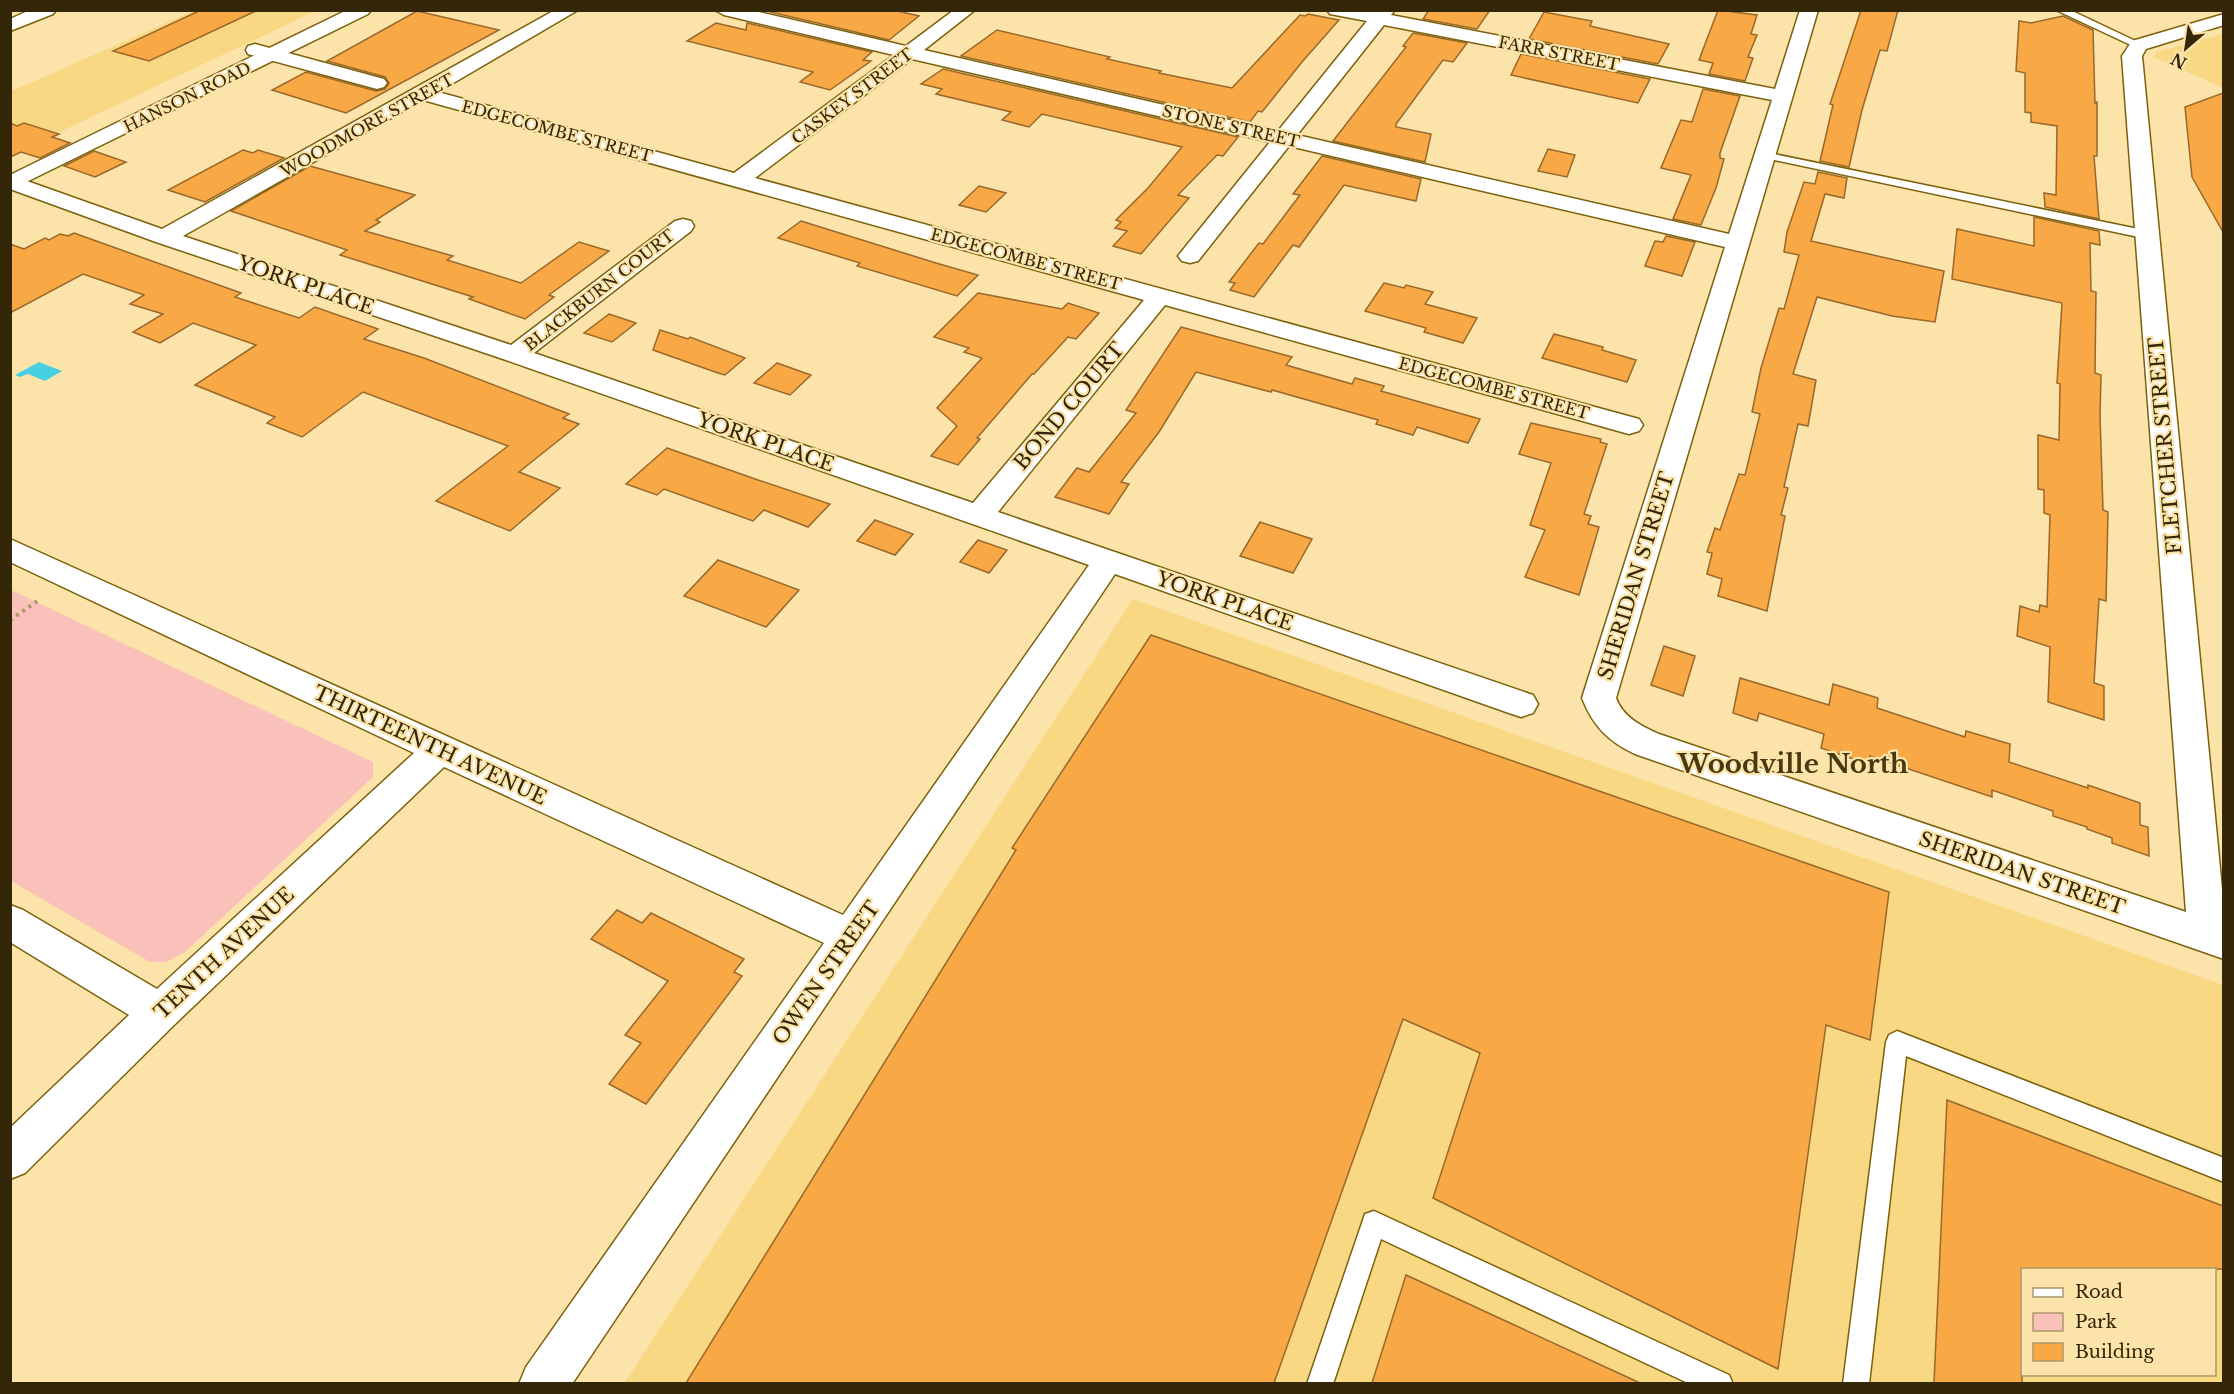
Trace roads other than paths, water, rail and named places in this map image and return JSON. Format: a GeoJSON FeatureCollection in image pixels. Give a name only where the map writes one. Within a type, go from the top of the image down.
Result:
{"type":"FeatureCollection","features":[{"type":"Feature","properties":{"kind":"street"},"geometry":{"type":"LineString","coordinates":[[10,26],[47,10]]}},
{"type":"Feature","properties":{"kind":"street","name":"HANSON ROAD"},"geometry":{"type":"LineString","coordinates":[[264,52],[336,10]]}},
{"type":"Feature","properties":{"kind":"street","name":"HANSON ROAD"},"geometry":{"type":"LineString","coordinates":[[11,179],[264,52],[362,10]]}},
{"type":"Feature","properties":{"kind":"street","name":"WOODMORE STREET"},"geometry":{"type":"LineString","coordinates":[[164,237],[423,94],[569,10]]}},
{"type":"Feature","properties":{"kind":"street","name":"STONE STREET"},"geometry":{"type":"LineString","coordinates":[[724,10],[1737,243]]}},
{"type":"Feature","properties":{"kind":"street","name":"CASKEY STREET"},"geometry":{"type":"LineString","coordinates":[[737,181],[966,10]]}},
{"type":"Feature","properties":{"kind":"street","name":"FARR STREET"},"geometry":{"type":"LineString","coordinates":[[1336,10],[1383,15],[1782,96]]}},
{"type":"Feature","properties":{"kind":"street","name":"SHERIDAN STREET"},"geometry":{"type":"LineString","coordinates":[[1809,10],[1599,698],[1608,719],[1622,732],[1647,744],[2215,939]]}},
{"type":"Feature","properties":{"kind":"street"},"geometry":{"type":"LineString","coordinates":[[1190,256],[1282,138],[1383,15]]}},
{"type":"Feature","properties":{"kind":"street"},"geometry":{"type":"LineString","coordinates":[[2139,45],[2223,19]]}},
{"type":"Feature","properties":{"kind":"street","name":"FLETCHER STREET"},"geometry":{"type":"LineString","coordinates":[[2139,45],[2132,56],[2215,939]]}},
{"type":"Feature","properties":{"kind":"street"},"geometry":{"type":"LineString","coordinates":[[264,52],[376,83]]}},
{"type":"Feature","properties":{"kind":"street","name":"EDGECOMBE STREET"},"geometry":{"type":"LineString","coordinates":[[423,94],[1629,425]]}},
{"type":"Feature","properties":{"kind":"street","name":"YORK PLACE"},"geometry":{"type":"LineString","coordinates":[[11,179],[164,237],[515,355],[1521,704]]}},
{"type":"Feature","properties":{"kind":"street","name":"BLACKBURN COURT"},"geometry":{"type":"LineString","coordinates":[[515,355],[683,226]]}},
{"type":"Feature","properties":{"kind":"street","name":"BOND COURT"},"geometry":{"type":"LineString","coordinates":[[978,516],[1160,296]]}},
{"type":"Feature","properties":{"kind":"street","name":"THIRTEENTH AVENUE"},"geometry":{"type":"LineString","coordinates":[[10,549],[440,750],[851,937]]}},
{"type":"Feature","properties":{"kind":"street","name":"OWEN STREET"},"geometry":{"type":"LineString","coordinates":[[543,1383],[1108,561]]}},
{"type":"Feature","properties":{"kind":"street","name":"TENTH AVENUE"},"geometry":{"type":"LineString","coordinates":[[10,1158],[160,1012],[440,750]]}},
{"type":"Feature","properties":{"kind":"street"},"geometry":{"type":"LineString","coordinates":[[10,922],[160,1012]]}},
{"type":"Feature","properties":{"kind":"lane"},"geometry":{"type":"LineString","coordinates":[[2061,10],[2139,45]]}},
{"type":"Feature","properties":{"kind":"lane"},"geometry":{"type":"LineString","coordinates":[[1764,156],[2148,235]]}},
{"type":"Feature","properties":{"kind":"lane"},"geometry":{"type":"LineString","coordinates":[[1856,1383],[1898,1042],[2223,1170]]}},
{"type":"Feature","properties":{"kind":"lane"},"geometry":{"type":"LineString","coordinates":[[1320,1383],[1374,1223],[1720,1383]]}},
{"type":"Feature","properties":{"kind":"water"},"geometry":{"type":"Polygon","coordinates":[[[39,362],[62,371],[45,381],[28,374],[20,377],[15,375],[39,362]]]}},
{"type":"Feature","properties":{"kind":"district","name":"Woodville North"},"geometry":{"type":"Point","coordinates":[1793,764]}}]}
